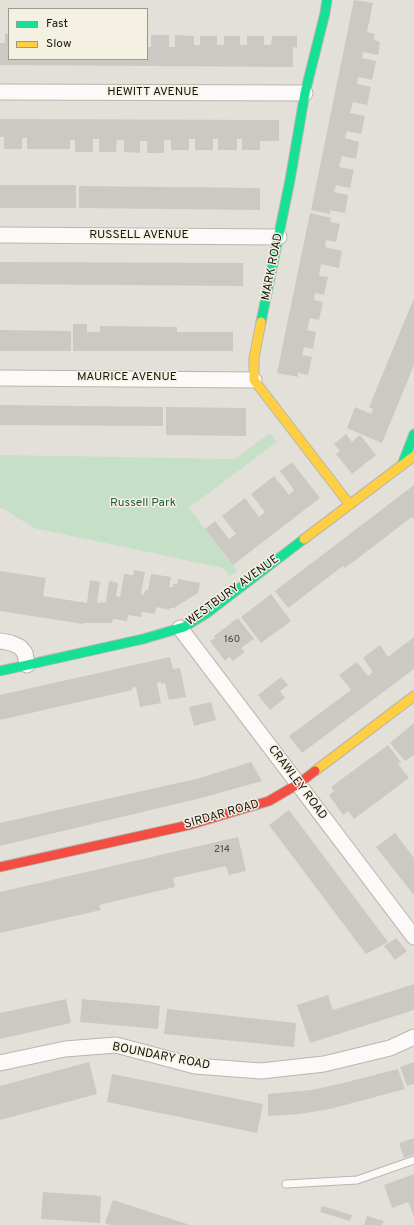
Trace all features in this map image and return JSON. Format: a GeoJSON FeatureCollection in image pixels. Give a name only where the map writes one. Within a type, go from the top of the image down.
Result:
{"type":"FeatureCollection","features":[{"type":"Feature","properties":{"kind":"street","name":"MARK ROAD"},"geometry":{"type":"LineString","coordinates":[[254,380],[254,358],[290,180],[305,93],[327,0]]}},
{"type":"Feature","properties":{"kind":"street","name":"HEWITT AVENUE"},"geometry":{"type":"LineString","coordinates":[[0,92],[305,93]]}},
{"type":"Feature","properties":{"kind":"street","name":"RUSSELL AVENUE"},"geometry":{"type":"LineString","coordinates":[[0,235],[279,237]]}},
{"type":"Feature","properties":{"kind":"street","name":"MAURICE AVENUE"},"geometry":{"type":"LineString","coordinates":[[0,378],[254,380]]}},
{"type":"Feature","properties":{"kind":"street"},"geometry":{"type":"LineString","coordinates":[[254,380],[350,505]]}},
{"type":"Feature","properties":{"kind":"street"},"geometry":{"type":"LineString","coordinates":[[402,465],[414,434]]}},
{"type":"Feature","properties":{"kind":"street","name":"WESTBURY AVENUE"},"geometry":{"type":"LineString","coordinates":[[0,671],[143,639],[180,628],[207,612],[414,456]]}},
{"type":"Feature","properties":{"kind":"street","name":"CRAWLEY ROAD"},"geometry":{"type":"LineString","coordinates":[[180,628],[414,937]]}},
{"type":"Feature","properties":{"kind":"street"},"geometry":{"type":"LineString","coordinates":[[0,641],[11,643],[20,647],[24,653],[27,665]]}},
{"type":"Feature","properties":{"kind":"street","name":"SIRDAR ROAD"},"geometry":{"type":"LineString","coordinates":[[0,868],[189,825],[269,801],[298,784],[414,696]]}},
{"type":"Feature","properties":{"kind":"street","name":"BOUNDARY ROAD"},"geometry":{"type":"LineString","coordinates":[[0,1063],[65,1049],[116,1045],[194,1066],[261,1071],[324,1064],[390,1048],[414,1037]]}},
{"type":"Feature","properties":{"kind":"lane"},"geometry":{"type":"LineString","coordinates":[[286,1184],[357,1180],[414,1160]]}},
{"type":"Feature","properties":{"kind":"green space","name":"Russell Park"},"geometry":{"type":"Polygon","coordinates":[[[270,433],[277,442],[189,508],[237,571],[229,576],[223,568],[34,528],[0,508],[0,455],[235,459],[270,433]]]}},
{"type":"Feature","properties":{"kind":"building"},"geometry":{"type":"Polygon","coordinates":[[[354,0],[373,3],[367,32],[375,34],[374,40],[380,42],[378,55],[363,52],[362,58],[376,61],[372,80],[358,77],[357,84],[371,87],[367,105],[353,102],[350,113],[365,116],[361,134],[347,131],[345,138],[359,142],[356,159],[342,156],[339,167],[354,170],[350,188],[336,185],[334,192],[348,195],[345,213],[330,210],[330,214],[311,210],[354,0]]]}},
{"type":"Feature","properties":{"kind":"building"},"geometry":{"type":"Polygon","coordinates":[[[5,34],[8,34],[8,60],[148,60],[148,47],[151,47],[151,35],[169,35],[169,47],[175,47],[175,35],[194,36],[194,45],[200,45],[200,36],[217,36],[217,45],[224,45],[224,36],[240,36],[240,45],[247,45],[247,36],[264,36],[264,45],[271,45],[272,36],[297,36],[297,48],[293,47],[293,67],[0,65],[0,43],[5,43],[5,34]]]}},
{"type":"Feature","properties":{"kind":"building"},"geometry":{"type":"Polygon","coordinates":[[[0,119],[279,120],[279,141],[260,141],[260,150],[242,150],[242,139],[237,139],[237,150],[218,150],[218,139],[213,139],[213,150],[195,150],[195,139],[189,139],[189,150],[171,150],[171,140],[164,140],[164,153],[147,153],[147,141],[140,141],[140,153],[124,152],[124,140],[117,140],[116,152],[99,152],[99,139],[93,139],[93,152],[75,152],[75,140],[70,140],[70,149],[27,149],[27,138],[22,138],[22,149],[4,149],[4,137],[0,137],[0,119]]]}},
{"type":"Feature","properties":{"kind":"building"},"geometry":{"type":"Polygon","coordinates":[[[0,185],[76,185],[76,208],[0,208],[0,185]]]}},
{"type":"Feature","properties":{"kind":"building"},"geometry":{"type":"Polygon","coordinates":[[[79,186],[260,188],[260,210],[79,208],[79,186]]]}},
{"type":"Feature","properties":{"kind":"building"},"geometry":{"type":"Polygon","coordinates":[[[310,213],[331,218],[330,222],[340,224],[336,242],[326,240],[325,247],[342,251],[339,268],[321,264],[319,276],[328,277],[324,295],[315,293],[314,300],[323,302],[319,320],[310,318],[307,330],[316,332],[313,349],[304,347],[302,355],[312,357],[308,375],[298,373],[298,377],[277,373],[310,213]]]}},
{"type":"Feature","properties":{"kind":"building"},"geometry":{"type":"Polygon","coordinates":[[[0,262],[243,263],[243,286],[0,284],[0,262]]]}},
{"type":"Feature","properties":{"kind":"building"},"geometry":{"type":"Polygon","coordinates":[[[414,298],[414,365],[382,443],[347,428],[355,407],[371,414],[373,409],[369,407],[414,298]]]}},
{"type":"Feature","properties":{"kind":"building"},"geometry":{"type":"Polygon","coordinates":[[[73,324],[87,324],[87,332],[100,332],[100,326],[177,327],[177,332],[233,332],[233,351],[73,351],[73,324]]]}},
{"type":"Feature","properties":{"kind":"building"},"geometry":{"type":"Polygon","coordinates":[[[0,330],[71,331],[71,351],[0,351],[0,330]]]}},
{"type":"Feature","properties":{"kind":"building"},"geometry":{"type":"Polygon","coordinates":[[[0,405],[163,407],[163,426],[0,425],[0,405]]]}},
{"type":"Feature","properties":{"kind":"building"},"geometry":{"type":"Polygon","coordinates":[[[166,407],[246,408],[246,436],[166,435],[166,407]]]}},
{"type":"Feature","properties":{"kind":"building"},"geometry":{"type":"Polygon","coordinates":[[[346,434],[352,442],[360,435],[376,455],[352,474],[336,454],[340,451],[334,444],[346,434]]]}},
{"type":"Feature","properties":{"kind":"building"},"geometry":{"type":"Polygon","coordinates":[[[292,462],[320,498],[233,565],[205,529],[215,521],[229,539],[236,534],[222,516],[245,498],[259,517],[265,512],[251,494],[274,476],[289,495],[294,490],[280,471],[292,462]]]}},
{"type":"Feature","properties":{"kind":"building"},"geometry":{"type":"Polygon","coordinates":[[[414,485],[414,519],[412,517],[345,568],[343,566],[288,608],[275,591],[414,485]]]}},
{"type":"Feature","properties":{"kind":"building"},"geometry":{"type":"Polygon","coordinates":[[[134,570],[145,572],[141,594],[144,595],[145,590],[148,590],[151,574],[171,577],[169,587],[173,587],[173,584],[177,584],[178,579],[200,583],[198,593],[174,608],[170,608],[169,610],[156,607],[155,614],[142,612],[141,617],[128,615],[127,621],[113,619],[112,623],[83,624],[0,611],[0,571],[46,578],[43,596],[87,603],[90,580],[100,582],[97,603],[106,602],[109,581],[118,583],[116,596],[120,597],[124,574],[133,575],[134,570]]]}},
{"type":"Feature","properties":{"kind":"building"},"geometry":{"type":"Polygon","coordinates":[[[271,594],[291,621],[261,643],[241,617],[271,594]]]}},
{"type":"Feature","properties":{"kind":"building"},"geometry":{"type":"Polygon","coordinates":[[[238,618],[254,639],[241,648],[245,652],[233,661],[229,657],[225,661],[210,641],[215,638],[214,636],[238,618]]]}},
{"type":"Feature","properties":{"kind":"building"},"geometry":{"type":"Polygon","coordinates":[[[414,637],[414,669],[302,753],[289,736],[351,690],[339,675],[357,662],[368,676],[373,672],[363,658],[380,645],[388,657],[414,637]]]}},
{"type":"Feature","properties":{"kind":"building"},"geometry":{"type":"Polygon","coordinates":[[[170,657],[173,669],[180,668],[186,697],[169,700],[165,683],[161,684],[161,682],[157,683],[161,703],[140,707],[136,687],[132,688],[132,690],[0,720],[0,695],[170,657]]]}},
{"type":"Feature","properties":{"kind":"building"},"geometry":{"type":"Polygon","coordinates":[[[281,677],[288,685],[280,691],[285,698],[270,710],[258,695],[281,677]]]}},
{"type":"Feature","properties":{"kind":"building"},"geometry":{"type":"Polygon","coordinates":[[[211,702],[216,720],[194,726],[189,707],[211,702]]]}},
{"type":"Feature","properties":{"kind":"building"},"geometry":{"type":"Polygon","coordinates":[[[414,723],[414,755],[405,761],[390,743],[414,723]]]}},
{"type":"Feature","properties":{"kind":"building"},"geometry":{"type":"Polygon","coordinates":[[[388,745],[401,762],[398,764],[409,778],[354,819],[348,811],[343,815],[329,795],[334,791],[331,787],[388,745]]]}},
{"type":"Feature","properties":{"kind":"building"},"geometry":{"type":"Polygon","coordinates":[[[251,762],[262,781],[201,798],[0,846],[0,823],[200,778],[251,762]]]}},
{"type":"Feature","properties":{"kind":"building"},"geometry":{"type":"Polygon","coordinates":[[[289,810],[388,942],[366,954],[269,825],[289,810]]]}},
{"type":"Feature","properties":{"kind":"building"},"geometry":{"type":"Polygon","coordinates":[[[395,833],[414,858],[414,895],[376,847],[395,833]]]}},
{"type":"Feature","properties":{"kind":"building"},"geometry":{"type":"Polygon","coordinates":[[[238,837],[246,871],[229,875],[226,866],[173,878],[175,887],[99,905],[101,910],[0,933],[0,892],[238,837]]]}},
{"type":"Feature","properties":{"kind":"building"},"geometry":{"type":"Polygon","coordinates":[[[396,938],[407,951],[395,960],[384,946],[396,938]]]}},
{"type":"Feature","properties":{"kind":"building"},"geometry":{"type":"Polygon","coordinates":[[[414,984],[414,1010],[310,1043],[297,1005],[328,995],[333,1010],[414,984]]]}},
{"type":"Feature","properties":{"kind":"building"},"geometry":{"type":"Polygon","coordinates":[[[66,999],[71,1023],[0,1039],[0,1013],[66,999]]]}},
{"type":"Feature","properties":{"kind":"building"},"geometry":{"type":"Polygon","coordinates":[[[82,999],[160,1006],[158,1029],[80,1022],[82,999]]]}},
{"type":"Feature","properties":{"kind":"building"},"geometry":{"type":"Polygon","coordinates":[[[167,1009],[296,1023],[294,1047],[164,1034],[167,1009]]]}},
{"type":"Feature","properties":{"kind":"building"},"geometry":{"type":"Polygon","coordinates":[[[89,1062],[97,1094],[0,1120],[0,1086],[89,1062]]]}},
{"type":"Feature","properties":{"kind":"building"},"geometry":{"type":"Polygon","coordinates":[[[414,1062],[414,1084],[407,1086],[400,1067],[414,1062]]]}},
{"type":"Feature","properties":{"kind":"building"},"geometry":{"type":"Polygon","coordinates":[[[398,1069],[405,1089],[330,1109],[300,1114],[268,1116],[268,1094],[311,1090],[398,1069]]]}},
{"type":"Feature","properties":{"kind":"building"},"geometry":{"type":"Polygon","coordinates":[[[112,1074],[263,1104],[257,1133],[107,1102],[112,1074]]]}},
{"type":"Feature","properties":{"kind":"building"},"geometry":{"type":"Polygon","coordinates":[[[414,1138],[414,1154],[404,1158],[399,1143],[414,1138]]]}},
{"type":"Feature","properties":{"kind":"building"},"geometry":{"type":"Polygon","coordinates":[[[414,1174],[414,1217],[408,1202],[392,1208],[384,1185],[414,1174]]]}},
{"type":"Feature","properties":{"kind":"building"},"geometry":{"type":"Polygon","coordinates":[[[43,1192],[101,1196],[100,1223],[41,1219],[43,1192]]]}},
{"type":"Feature","properties":{"kind":"building"},"geometry":{"type":"Polygon","coordinates":[[[113,1200],[190,1225],[111,1225],[105,1223],[113,1200]]]}},
{"type":"Feature","properties":{"kind":"building"},"geometry":{"type":"Polygon","coordinates":[[[322,1206],[352,1215],[350,1221],[320,1212],[322,1206]]]}},
{"type":"Feature","properties":{"kind":"building"},"geometry":{"type":"Polygon","coordinates":[[[367,1216],[384,1221],[382,1225],[364,1225],[367,1216]]]}},
{"type":"Feature","properties":{"kind":"traffic: fast"},"geometry":{"type":"LineString","coordinates":[[261,322],[290,180],[305,93],[327,0]]}},
{"type":"Feature","properties":{"kind":"traffic: fast"},"geometry":{"type":"LineString","coordinates":[[402,465],[414,434]]}},
{"type":"Feature","properties":{"kind":"traffic: fast"},"geometry":{"type":"LineString","coordinates":[[0,671],[143,639],[184,627],[207,613],[304,539]]}},
{"type":"Feature","properties":{"kind":"traffic: slow"},"geometry":{"type":"LineString","coordinates":[[261,322],[254,358],[254,380],[350,505]]}},
{"type":"Feature","properties":{"kind":"traffic: slow"},"geometry":{"type":"LineString","coordinates":[[304,539],[414,456]]}},
{"type":"Feature","properties":{"kind":"traffic: slow"},"geometry":{"type":"LineString","coordinates":[[315,771],[414,696]]}},
{"type":"Feature","properties":{"kind":"traffic: jam"},"geometry":{"type":"LineString","coordinates":[[0,867],[189,825],[269,801],[298,784],[315,771]]}}]}
